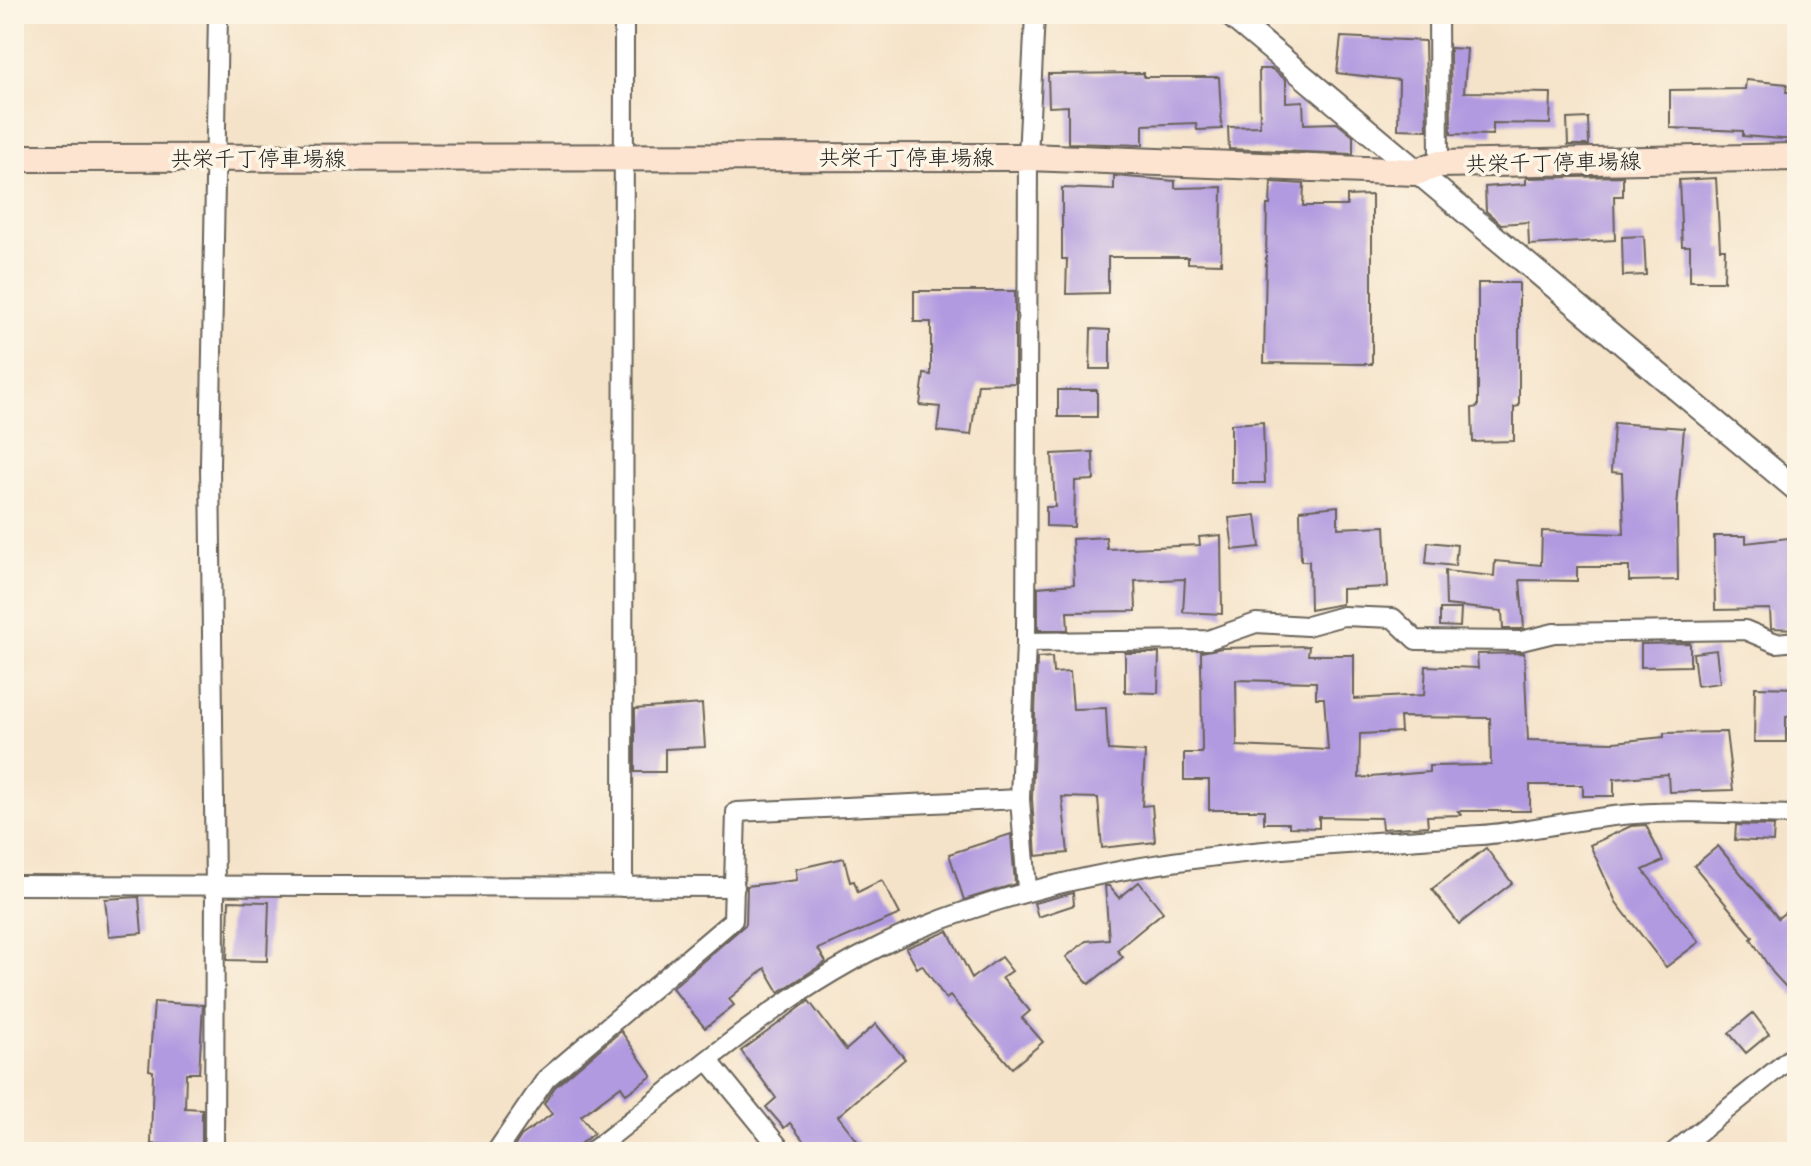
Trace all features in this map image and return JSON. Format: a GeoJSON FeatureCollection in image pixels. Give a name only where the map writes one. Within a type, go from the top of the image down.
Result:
{"type":"FeatureCollection","features":[{"type":"Feature","properties":{"kind":"main road","name":"共栄千丁停車場線"},"geometry":{"type":"LineString","coordinates":[[14,158],[1028,157],[1428,168],[1797,157]]}},
{"type":"Feature","properties":{"kind":"street"},"geometry":{"type":"LineString","coordinates":[[214,1152],[215,886],[210,465],[218,14]]}},
{"type":"Feature","properties":{"kind":"street"},"geometry":{"type":"LineString","coordinates":[[623,887],[624,14]]}},
{"type":"Feature","properties":{"kind":"street"},"geometry":{"type":"LineString","coordinates":[[1027,889],[1020,799],[1026,642],[1028,157],[1035,14]]}},
{"type":"Feature","properties":{"kind":"street"},"geometry":{"type":"LineString","coordinates":[[1229,14],[1428,168],[1797,490]]}},
{"type":"Feature","properties":{"kind":"street"},"geometry":{"type":"LineString","coordinates":[[1428,168],[1438,14]]}},
{"type":"Feature","properties":{"kind":"street"},"geometry":{"type":"LineString","coordinates":[[1026,642],[1208,640],[1256,623],[1307,626],[1343,616],[1393,618],[1416,640],[1521,641],[1554,633],[1745,630],[1776,643],[1797,641]]}},
{"type":"Feature","properties":{"kind":"street"},"geometry":{"type":"LineString","coordinates":[[496,1152],[546,1079],[733,920],[736,812],[1020,799]]}},
{"type":"Feature","properties":{"kind":"street"},"geometry":{"type":"LineString","coordinates":[[591,1152],[708,1060],[826,977],[914,931],[1027,889],[1174,861],[1487,834],[1635,814],[1797,815]]}},
{"type":"Feature","properties":{"kind":"street"},"geometry":{"type":"LineString","coordinates":[[14,885],[735,887]]}},
{"type":"Feature","properties":{"kind":"street"},"geometry":{"type":"LineString","coordinates":[[1674,1152],[1797,1053]]}},
{"type":"Feature","properties":{"kind":"street"},"geometry":{"type":"LineString","coordinates":[[708,1060],[783,1152]]}},
{"type":"Feature","properties":{"kind":"building"},"geometry":{"type":"Polygon","coordinates":[[[1341,37],[1425,41],[1427,130],[1398,129],[1399,80],[1337,73],[1341,37]]]}},
{"type":"Feature","properties":{"kind":"building"},"geometry":{"type":"Polygon","coordinates":[[[1450,48],[1467,49],[1464,92],[1551,93],[1550,124],[1493,123],[1493,135],[1451,134],[1450,48]]]}},
{"type":"Feature","properties":{"kind":"building"},"geometry":{"type":"Polygon","coordinates":[[[1259,69],[1272,69],[1286,80],[1286,102],[1303,101],[1304,124],[1337,123],[1353,136],[1353,154],[1229,149],[1228,127],[1260,126],[1259,69]]]}},
{"type":"Feature","properties":{"kind":"building"},"geometry":{"type":"Polygon","coordinates":[[[1144,73],[1144,77],[1219,77],[1222,129],[1197,130],[1196,123],[1143,125],[1143,145],[1068,143],[1068,106],[1049,107],[1048,74],[1144,73]]]}},
{"type":"Feature","properties":{"kind":"building"},"geometry":{"type":"Polygon","coordinates":[[[1746,80],[1787,84],[1786,92],[1797,92],[1797,140],[1743,136],[1743,131],[1670,128],[1670,90],[1745,89],[1746,80]]]}},
{"type":"Feature","properties":{"kind":"building"},"geometry":{"type":"Polygon","coordinates":[[[1588,118],[1589,145],[1568,145],[1567,119],[1588,118]]]}},
{"type":"Feature","properties":{"kind":"building"},"geometry":{"type":"Polygon","coordinates":[[[1114,176],[1175,181],[1175,188],[1222,187],[1221,264],[1188,263],[1188,257],[1108,257],[1108,293],[1066,294],[1067,259],[1062,259],[1062,188],[1114,190],[1114,176]]]}},
{"type":"Feature","properties":{"kind":"building"},"geometry":{"type":"Polygon","coordinates":[[[1623,176],[1623,196],[1614,196],[1615,240],[1529,245],[1528,222],[1501,224],[1486,211],[1485,187],[1526,184],[1526,178],[1623,176]]]}},
{"type":"Feature","properties":{"kind":"building"},"geometry":{"type":"Polygon","coordinates":[[[1716,178],[1720,249],[1725,249],[1724,281],[1690,281],[1690,246],[1682,246],[1679,180],[1716,178]]]}},
{"type":"Feature","properties":{"kind":"building"},"geometry":{"type":"Polygon","coordinates":[[[1271,182],[1304,184],[1303,206],[1347,206],[1347,196],[1372,195],[1372,364],[1264,363],[1267,205],[1270,205],[1271,182]]]}},
{"type":"Feature","properties":{"kind":"building"},"geometry":{"type":"Polygon","coordinates":[[[1644,236],[1646,275],[1623,276],[1622,237],[1644,236]]]}},
{"type":"Feature","properties":{"kind":"building"},"geometry":{"type":"Polygon","coordinates":[[[1478,283],[1519,283],[1519,406],[1514,407],[1514,441],[1473,442],[1472,408],[1478,407],[1478,283]]]}},
{"type":"Feature","properties":{"kind":"building"},"geometry":{"type":"Polygon","coordinates":[[[914,291],[1015,291],[1015,383],[978,384],[971,435],[937,431],[940,407],[920,405],[924,374],[931,375],[931,322],[914,322],[914,291]]]}},
{"type":"Feature","properties":{"kind":"building"},"geometry":{"type":"Polygon","coordinates":[[[1091,329],[1110,330],[1110,369],[1090,369],[1091,329]]]}},
{"type":"Feature","properties":{"kind":"building"},"geometry":{"type":"Polygon","coordinates":[[[1058,390],[1097,390],[1097,417],[1058,417],[1058,390]]]}},
{"type":"Feature","properties":{"kind":"building"},"geometry":{"type":"Polygon","coordinates":[[[1263,422],[1265,483],[1231,483],[1231,424],[1263,422]]]}},
{"type":"Feature","properties":{"kind":"building"},"geometry":{"type":"Polygon","coordinates":[[[1614,423],[1684,428],[1677,507],[1678,580],[1629,581],[1629,567],[1577,567],[1577,581],[1520,580],[1524,628],[1520,629],[1503,629],[1502,611],[1446,605],[1445,571],[1494,576],[1495,561],[1541,565],[1542,531],[1624,534],[1622,473],[1611,472],[1614,423]]]}},
{"type":"Feature","properties":{"kind":"building"},"geometry":{"type":"Polygon","coordinates":[[[1093,452],[1094,480],[1075,481],[1074,527],[1046,526],[1046,507],[1055,507],[1052,454],[1093,452]]]}},
{"type":"Feature","properties":{"kind":"building"},"geometry":{"type":"Polygon","coordinates":[[[1338,506],[1338,528],[1385,526],[1388,587],[1342,589],[1342,604],[1310,610],[1309,561],[1301,561],[1300,510],[1338,506]]]}},
{"type":"Feature","properties":{"kind":"building"},"geometry":{"type":"Polygon","coordinates":[[[1256,515],[1260,547],[1233,550],[1229,518],[1256,515]]]}},
{"type":"Feature","properties":{"kind":"building"},"geometry":{"type":"Polygon","coordinates":[[[1221,535],[1222,614],[1183,612],[1185,579],[1135,581],[1136,611],[1067,612],[1068,630],[1038,630],[1038,587],[1074,584],[1072,539],[1106,537],[1107,549],[1200,545],[1199,537],[1221,535]]]}},
{"type":"Feature","properties":{"kind":"building"},"geometry":{"type":"Polygon","coordinates":[[[1714,536],[1746,536],[1746,543],[1797,537],[1797,629],[1771,628],[1770,609],[1715,610],[1714,536]]]}},
{"type":"Feature","properties":{"kind":"building"},"geometry":{"type":"Polygon","coordinates":[[[1428,542],[1457,545],[1455,566],[1426,563],[1428,542]]]}},
{"type":"Feature","properties":{"kind":"building"},"geometry":{"type":"Polygon","coordinates":[[[1440,609],[1461,609],[1460,627],[1440,626],[1440,609]]]}},
{"type":"Feature","properties":{"kind":"building"},"geometry":{"type":"Polygon","coordinates":[[[1690,643],[1690,666],[1641,667],[1641,644],[1690,643]]]}},
{"type":"Feature","properties":{"kind":"building"},"geometry":{"type":"Polygon","coordinates":[[[1309,646],[1308,655],[1354,655],[1354,699],[1424,695],[1426,666],[1478,668],[1477,654],[1524,653],[1528,740],[1614,742],[1664,737],[1664,733],[1726,732],[1733,790],[1669,792],[1668,774],[1614,779],[1614,796],[1583,796],[1583,785],[1530,785],[1530,811],[1458,811],[1461,815],[1427,816],[1428,826],[1382,829],[1381,818],[1319,817],[1319,828],[1289,827],[1289,823],[1264,823],[1264,810],[1209,810],[1209,780],[1184,780],[1184,753],[1202,753],[1201,652],[1222,648],[1309,646]],[[1236,680],[1237,746],[1328,750],[1324,698],[1316,698],[1316,682],[1236,680]],[[1400,717],[1401,732],[1360,734],[1359,778],[1429,772],[1429,766],[1491,765],[1490,718],[1400,717]]]}},
{"type":"Feature","properties":{"kind":"building"},"geometry":{"type":"Polygon","coordinates":[[[1716,650],[1720,683],[1697,686],[1693,653],[1716,650]]]}},
{"type":"Feature","properties":{"kind":"building"},"geometry":{"type":"Polygon","coordinates":[[[1125,653],[1159,653],[1158,693],[1125,692],[1125,653]]]}},
{"type":"Feature","properties":{"kind":"building"},"geometry":{"type":"Polygon","coordinates":[[[1052,657],[1053,673],[1070,672],[1073,709],[1106,708],[1108,750],[1145,752],[1142,806],[1152,805],[1155,842],[1102,848],[1098,798],[1062,797],[1068,853],[1036,856],[1032,799],[1037,658],[1052,657]]]}},
{"type":"Feature","properties":{"kind":"building"},"geometry":{"type":"Polygon","coordinates":[[[1755,687],[1797,688],[1797,715],[1786,716],[1786,742],[1754,742],[1755,687]]]}},
{"type":"Feature","properties":{"kind":"building"},"geometry":{"type":"Polygon","coordinates":[[[702,704],[705,747],[665,749],[665,772],[635,772],[635,709],[702,704]]]}},
{"type":"Feature","properties":{"kind":"building"},"geometry":{"type":"Polygon","coordinates":[[[1646,825],[1663,861],[1643,870],[1699,942],[1666,967],[1616,902],[1590,845],[1631,826],[1646,825]]]}},
{"type":"Feature","properties":{"kind":"building"},"geometry":{"type":"Polygon","coordinates":[[[1736,825],[1774,826],[1773,842],[1735,840],[1736,825]]]}},
{"type":"Feature","properties":{"kind":"building"},"geometry":{"type":"Polygon","coordinates":[[[1011,834],[1015,884],[964,900],[949,854],[1011,834]]]}},
{"type":"Feature","properties":{"kind":"building"},"geometry":{"type":"Polygon","coordinates":[[[1718,846],[1778,918],[1797,903],[1797,999],[1773,973],[1751,939],[1753,937],[1694,866],[1718,846]]]}},
{"type":"Feature","properties":{"kind":"building"},"geometry":{"type":"Polygon","coordinates":[[[1486,848],[1512,883],[1459,924],[1432,889],[1486,848]]]}},
{"type":"Feature","properties":{"kind":"building"},"geometry":{"type":"Polygon","coordinates":[[[844,858],[850,882],[854,881],[858,892],[882,880],[900,914],[818,949],[826,962],[779,992],[765,968],[729,999],[734,1005],[705,1028],[672,988],[746,924],[747,886],[797,880],[796,869],[844,858]]]}},
{"type":"Feature","properties":{"kind":"building"},"geometry":{"type":"Polygon","coordinates":[[[1139,882],[1163,912],[1117,950],[1123,957],[1089,984],[1066,957],[1086,941],[1109,939],[1105,886],[1109,886],[1119,898],[1139,882]]]}},
{"type":"Feature","properties":{"kind":"building"},"geometry":{"type":"Polygon","coordinates":[[[1073,893],[1074,905],[1038,917],[1034,903],[1073,893]]]}},
{"type":"Feature","properties":{"kind":"building"},"geometry":{"type":"Polygon","coordinates":[[[139,897],[142,933],[109,936],[105,899],[139,897]]]}},
{"type":"Feature","properties":{"kind":"building"},"geometry":{"type":"Polygon","coordinates":[[[229,901],[269,902],[267,961],[227,960],[229,901]]]}},
{"type":"Feature","properties":{"kind":"building"},"geometry":{"type":"Polygon","coordinates":[[[948,931],[972,978],[1001,957],[1012,971],[1002,978],[1030,1011],[1022,1018],[1043,1042],[1012,1068],[950,996],[946,999],[922,965],[917,968],[906,948],[948,931]]]}},
{"type":"Feature","properties":{"kind":"building"},"geometry":{"type":"Polygon","coordinates":[[[809,1001],[846,1050],[876,1024],[905,1059],[838,1116],[866,1152],[812,1152],[790,1123],[784,1128],[766,1107],[776,1098],[741,1051],[809,1001]]]}},
{"type":"Feature","properties":{"kind":"building"},"geometry":{"type":"Polygon","coordinates":[[[154,1002],[203,1005],[199,1073],[186,1073],[185,1108],[202,1109],[202,1146],[151,1144],[153,1071],[149,1070],[154,1002]]]}},
{"type":"Feature","properties":{"kind":"building"},"geometry":{"type":"Polygon","coordinates":[[[1753,1013],[1769,1034],[1746,1053],[1729,1033],[1753,1013]]]}},
{"type":"Feature","properties":{"kind":"building"},"geometry":{"type":"Polygon","coordinates":[[[621,1031],[652,1076],[626,1094],[621,1086],[581,1116],[594,1133],[570,1152],[511,1152],[521,1136],[552,1114],[544,1104],[555,1087],[621,1031]]]}}]}
